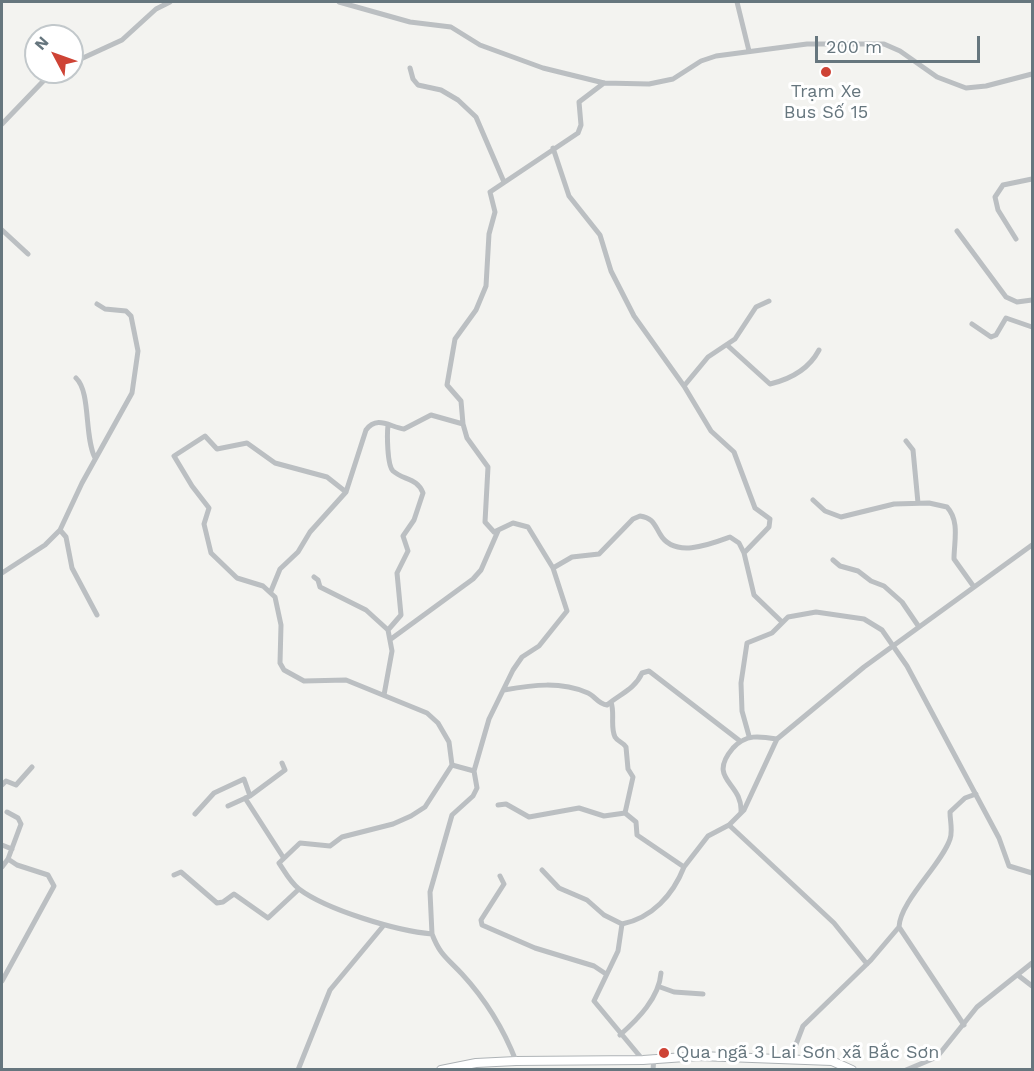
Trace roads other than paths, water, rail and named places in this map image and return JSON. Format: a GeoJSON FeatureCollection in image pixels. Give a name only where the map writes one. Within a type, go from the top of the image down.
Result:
{"type":"FeatureCollection","features":[{"type":"Feature","properties":{"kind":"street"},"geometry":{"type":"LineString","coordinates":[[84,57],[122,40],[150,14],[170,2]]}},
{"type":"Feature","properties":{"kind":"street"},"geometry":{"type":"LineString","coordinates":[[339,2],[410,22],[451,27],[480,45],[543,68],[604,83],[642,85],[673,79],[708,58],[807,44],[884,44],[900,51],[938,77],[966,88],[986,86],[1032,74]]}},
{"type":"Feature","properties":{"kind":"street"},"geometry":{"type":"LineString","coordinates":[[737,2],[749,51]]}},
{"type":"Feature","properties":{"kind":"street"},"geometry":{"type":"LineString","coordinates":[[410,68],[413,79],[418,85],[441,90],[458,100],[476,117],[504,182]]}},
{"type":"Feature","properties":{"kind":"street"},"geometry":{"type":"LineString","coordinates":[[498,531],[487,527],[484,519],[488,466],[467,438],[461,401],[447,381],[455,339],[476,310],[484,291],[489,234],[495,212],[490,192],[580,129],[579,102],[604,83]]}},
{"type":"Feature","properties":{"kind":"street"},"geometry":{"type":"LineString","coordinates":[[2,123],[40,84]]}},
{"type":"Feature","properties":{"kind":"street"},"geometry":{"type":"LineString","coordinates":[[553,148],[569,196],[600,235],[611,271],[634,316],[684,386],[711,431],[736,456],[755,508],[770,519],[769,526],[744,553]]}},
{"type":"Feature","properties":{"kind":"street"},"geometry":{"type":"LineString","coordinates":[[1016,239],[998,210],[995,197],[1003,185],[1032,179]]}},
{"type":"Feature","properties":{"kind":"street"},"geometry":{"type":"LineString","coordinates":[[2,230],[28,254]]}},
{"type":"Feature","properties":{"kind":"street"},"geometry":{"type":"LineString","coordinates":[[957,231],[1006,297],[1017,302],[1032,300]]}},
{"type":"Feature","properties":{"kind":"street"},"geometry":{"type":"LineString","coordinates":[[684,386],[708,357],[735,339],[756,307],[769,301]]}},
{"type":"Feature","properties":{"kind":"street"},"geometry":{"type":"LineString","coordinates":[[2,573],[41,548],[60,530],[95,458],[132,393],[138,351],[130,314],[105,309],[98,304]]}},
{"type":"Feature","properties":{"kind":"street"},"geometry":{"type":"LineString","coordinates":[[972,324],[993,337],[1006,318],[1032,327]]}},
{"type":"Feature","properties":{"kind":"street"},"geometry":{"type":"LineString","coordinates":[[727,345],[770,384],[800,372],[819,350]]}},
{"type":"Feature","properties":{"kind":"street"},"geometry":{"type":"LineString","coordinates":[[76,378],[83,389],[87,436],[95,458]]}},
{"type":"Feature","properties":{"kind":"street"},"geometry":{"type":"LineString","coordinates":[[271,591],[280,569],[298,552],[310,532],[346,492],[369,426],[376,422],[409,428],[431,415],[463,424]]}},
{"type":"Feature","properties":{"kind":"street"},"geometry":{"type":"LineString","coordinates":[[388,424],[390,467],[395,473],[417,484],[423,493],[413,523],[403,536],[408,551],[397,573],[401,615],[388,630]]}},
{"type":"Feature","properties":{"kind":"street"},"geometry":{"type":"LineString","coordinates":[[346,492],[322,475],[275,463],[247,443],[217,449],[205,436],[175,453],[176,462],[209,508],[204,524],[211,553],[237,578],[271,591],[278,604],[281,621],[280,663],[284,670],[304,681],[346,680],[384,695],[433,717],[449,742],[452,765],[430,801],[411,816],[368,832],[342,837],[330,846],[300,843],[279,863],[299,889],[384,925],[432,934]]}},
{"type":"Feature","properties":{"kind":"street"},"geometry":{"type":"LineString","coordinates":[[906,441],[913,450],[918,503]]}},
{"type":"Feature","properties":{"kind":"street"},"geometry":{"type":"LineString","coordinates":[[813,500],[833,516],[841,517],[894,504],[929,503],[950,509],[957,539],[954,559],[974,587]]}},
{"type":"Feature","properties":{"kind":"street"},"geometry":{"type":"LineString","coordinates":[[553,568],[572,557],[599,554],[633,519],[640,516],[653,521],[663,538],[683,547],[697,548],[730,537],[739,543],[744,553],[754,595],[781,621]]}},
{"type":"Feature","properties":{"kind":"street"},"geometry":{"type":"LineString","coordinates":[[391,639],[482,570],[498,531],[513,523],[528,527],[553,568],[566,608],[566,615],[539,646],[522,657],[513,670],[486,725],[474,771],[477,788],[473,796],[452,815],[430,892],[432,934],[444,958],[462,975],[499,1024],[516,1061]]}},
{"type":"Feature","properties":{"kind":"street"},"geometry":{"type":"LineString","coordinates":[[60,530],[66,537],[72,568],[97,615]]}},
{"type":"Feature","properties":{"kind":"street"},"geometry":{"type":"LineString","coordinates":[[542,870],[559,888],[587,900],[600,912],[622,924],[644,918],[672,889],[684,867],[708,836],[729,825],[741,814],[777,739],[893,645],[1010,564],[1032,544]]}},
{"type":"Feature","properties":{"kind":"street"},"geometry":{"type":"LineString","coordinates":[[833,560],[840,566],[858,571],[871,581],[884,586],[902,602],[919,627]]}},
{"type":"Feature","properties":{"kind":"street"},"geometry":{"type":"LineString","coordinates":[[314,577],[318,580],[320,587],[366,610],[388,630],[392,656],[384,695]]}},
{"type":"Feature","properties":{"kind":"street"},"geometry":{"type":"LineString","coordinates":[[749,736],[742,711],[744,646],[752,639],[772,633],[781,621],[788,617],[816,612],[864,620],[882,630],[893,645],[932,711],[976,794],[999,838],[1010,866],[1032,873]]}},
{"type":"Feature","properties":{"kind":"street"},"geometry":{"type":"LineString","coordinates":[[504,690],[547,683],[588,693],[603,705],[611,702],[615,696],[636,686],[642,673],[649,671],[740,741]]}},
{"type":"Feature","properties":{"kind":"street"},"geometry":{"type":"LineString","coordinates":[[611,702],[614,714],[614,734],[616,739],[626,747],[628,769],[633,777],[625,813]]}},
{"type":"Feature","properties":{"kind":"street"},"geometry":{"type":"LineString","coordinates":[[741,814],[739,799],[722,764],[740,741],[749,736],[777,739]]}},
{"type":"Feature","properties":{"kind":"street"},"geometry":{"type":"LineString","coordinates":[[228,806],[247,797],[285,770],[282,763]]}},
{"type":"Feature","properties":{"kind":"street"},"geometry":{"type":"LineString","coordinates":[[452,765],[474,771]]}},
{"type":"Feature","properties":{"kind":"street"},"geometry":{"type":"LineString","coordinates":[[2,785],[6,781],[16,785],[32,767]]}},
{"type":"Feature","properties":{"kind":"street"},"geometry":{"type":"LineString","coordinates":[[195,814],[214,793],[244,779],[247,797],[283,857]]}},
{"type":"Feature","properties":{"kind":"street"},"geometry":{"type":"LineString","coordinates":[[790,1060],[803,1026],[867,964],[899,927],[901,918],[921,883],[950,840],[950,812],[965,798],[976,794]]}},
{"type":"Feature","properties":{"kind":"street"},"geometry":{"type":"LineString","coordinates":[[498,805],[506,804],[529,817],[579,808],[604,816],[625,813],[636,822],[637,835],[684,867]]}},
{"type":"Feature","properties":{"kind":"street"},"geometry":{"type":"LineString","coordinates":[[2,867],[8,859],[21,824],[18,818],[7,812]]}},
{"type":"Feature","properties":{"kind":"street"},"geometry":{"type":"LineString","coordinates":[[729,825],[834,923],[867,964]]}},
{"type":"Feature","properties":{"kind":"street"},"geometry":{"type":"LineString","coordinates":[[2,845],[12,849]]}},
{"type":"Feature","properties":{"kind":"street"},"geometry":{"type":"LineString","coordinates":[[2,981],[54,886],[48,875],[17,866],[8,859]]}},
{"type":"Feature","properties":{"kind":"street"},"geometry":{"type":"LineString","coordinates":[[174,875],[181,872],[185,879],[217,903],[223,902],[234,894],[268,918],[299,889]]}},
{"type":"Feature","properties":{"kind":"street"},"geometry":{"type":"LineString","coordinates":[[500,876],[504,884],[481,920],[482,925],[536,948],[594,966],[606,974]]}},
{"type":"Feature","properties":{"kind":"street"},"geometry":{"type":"LineString","coordinates":[[622,924],[618,951],[594,1001],[643,1060]]}},
{"type":"Feature","properties":{"kind":"street"},"geometry":{"type":"LineString","coordinates":[[298,1070],[330,990],[384,925]]}},
{"type":"Feature","properties":{"kind":"street"},"geometry":{"type":"LineString","coordinates":[[899,927],[964,1025]]}},
{"type":"Feature","properties":{"kind":"street"},"geometry":{"type":"LineString","coordinates":[[906,1070],[937,1057],[977,1007],[1019,976],[1032,963]]}},
{"type":"Feature","properties":{"kind":"street"},"geometry":{"type":"LineString","coordinates":[[620,1035],[647,1006],[660,987],[661,974]]}},
{"type":"Feature","properties":{"kind":"street"},"geometry":{"type":"LineString","coordinates":[[1019,976],[1032,986]]}},
{"type":"Feature","properties":{"kind":"street"},"geometry":{"type":"LineString","coordinates":[[660,987],[674,992],[703,994]]}},
{"type":"Feature","properties":{"kind":"street"},"geometry":{"type":"LineString","coordinates":[[441,1070],[476,1063],[643,1060],[654,1057],[699,1056],[831,1061],[852,1070]]}},
{"type":"Feature","properties":{"kind":"street"},"geometry":{"type":"LineString","coordinates":[[653,1070],[654,1057]]}},
{"type":"Feature","properties":{"kind":"place","name":"Trạm Xe Bus Số 15"},"geometry":{"type":"Point","coordinates":[826,72]}},
{"type":"Feature","properties":{"kind":"place","name":"Qua ngã 3 Lai Sơn xã Bắc Sơn"},"geometry":{"type":"Point","coordinates":[664,1053]}}]}
